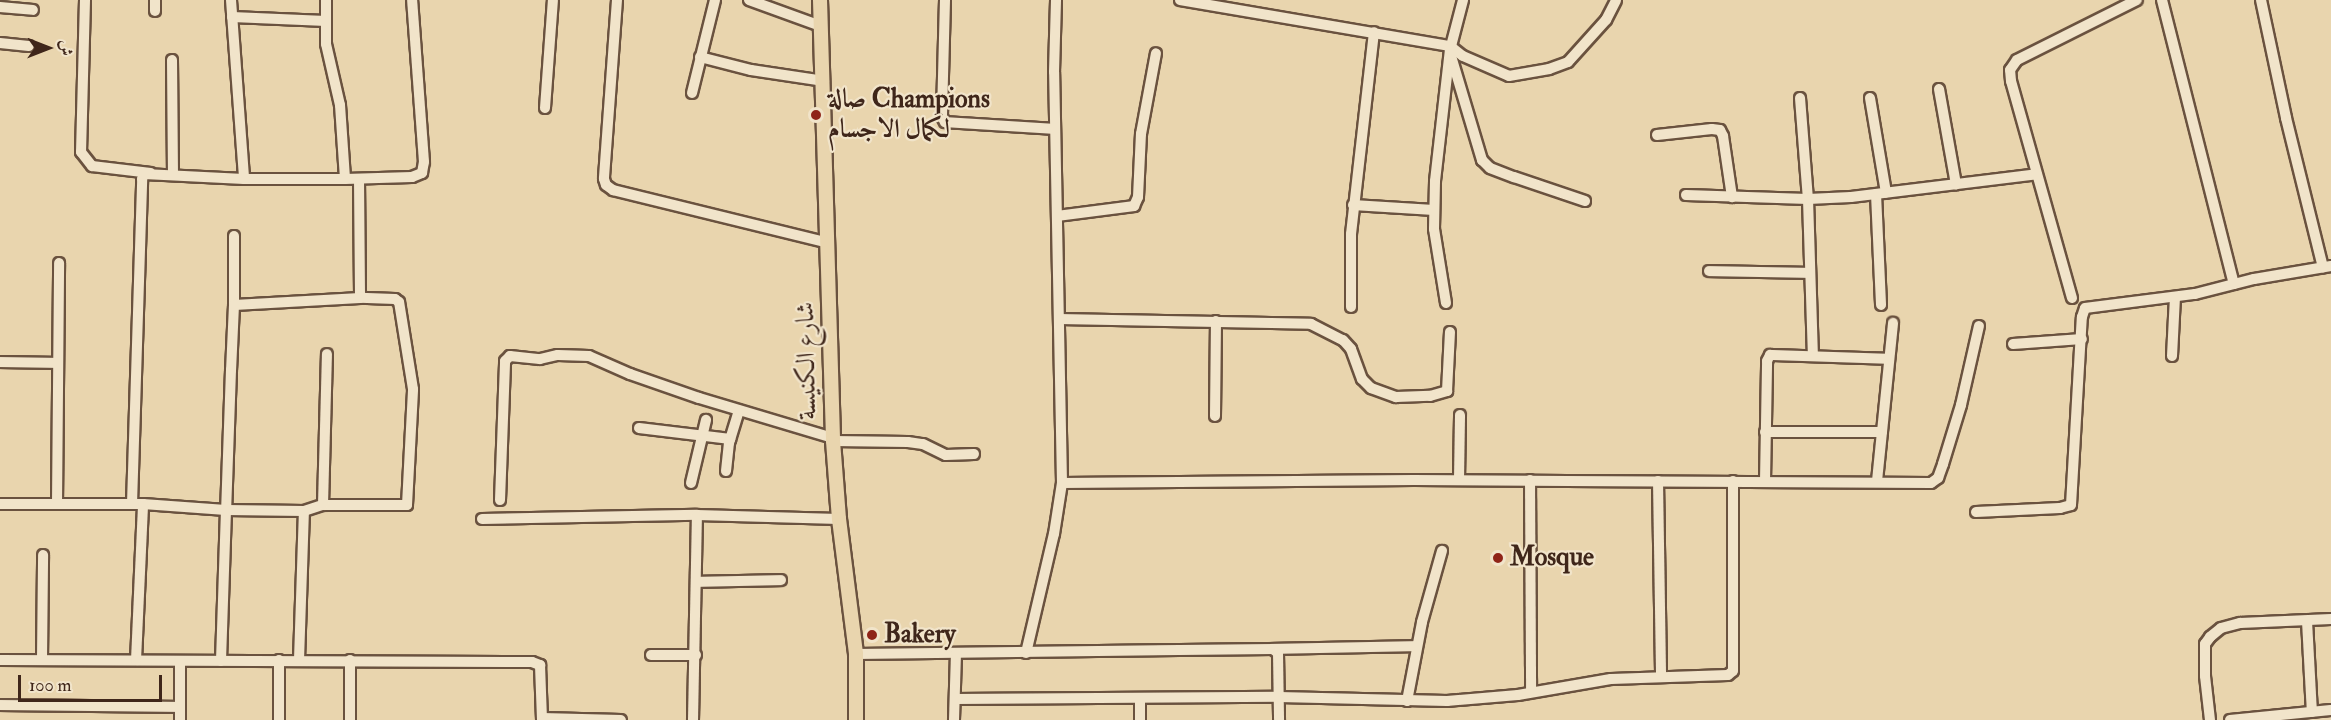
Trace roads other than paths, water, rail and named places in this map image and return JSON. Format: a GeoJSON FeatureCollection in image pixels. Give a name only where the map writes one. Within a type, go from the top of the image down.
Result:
{"type":"FeatureCollection","features":[{"type":"Feature","properties":{"kind":"main road","name":"شارع الكنيسة"},"geometry":{"type":"LineString","coordinates":[[820,0],[833,440],[839,519],[856,654],[856,720]]}},
{"type":"Feature","properties":{"kind":"street"},"geometry":{"type":"LineString","coordinates":[[85,0],[81,152],[92,166],[152,173],[244,178],[345,179],[412,177],[422,173],[424,162],[412,0]]}},
{"type":"Feature","properties":{"kind":"street"},"geometry":{"type":"LineString","coordinates":[[231,0],[244,178]]}},
{"type":"Feature","properties":{"kind":"street"},"geometry":{"type":"LineString","coordinates":[[326,0],[326,44],[340,105],[345,179]]}},
{"type":"Feature","properties":{"kind":"street"},"geometry":{"type":"LineString","coordinates":[[545,108],[553,0]]}},
{"type":"Feature","properties":{"kind":"street"},"geometry":{"type":"LineString","coordinates":[[617,0],[604,178],[606,185],[613,190],[828,243]]}},
{"type":"Feature","properties":{"kind":"street"},"geometry":{"type":"LineString","coordinates":[[692,93],[715,0]]}},
{"type":"Feature","properties":{"kind":"street"},"geometry":{"type":"LineString","coordinates":[[749,0],[821,26]]}},
{"type":"Feature","properties":{"kind":"street"},"geometry":{"type":"LineString","coordinates":[[945,0],[942,117],[945,122],[1055,129]]}},
{"type":"Feature","properties":{"kind":"street"},"geometry":{"type":"LineString","coordinates":[[1026,653],[1054,534],[1062,483],[1055,129],[1056,0]]}},
{"type":"Feature","properties":{"kind":"street"},"geometry":{"type":"LineString","coordinates":[[1180,0],[1374,32],[1450,48],[1509,76],[1562,66],[1595,35],[1616,0]]}},
{"type":"Feature","properties":{"kind":"street"},"geometry":{"type":"LineString","coordinates":[[1446,303],[1437,255],[1434,210],[1450,48],[1463,0]]}},
{"type":"Feature","properties":{"kind":"street"},"geometry":{"type":"LineString","coordinates":[[2072,298],[2011,81],[2010,70],[2017,60],[2137,0]]}},
{"type":"Feature","properties":{"kind":"street"},"geometry":{"type":"LineString","coordinates":[[2162,0],[2195,122],[2234,284]]}},
{"type":"Feature","properties":{"kind":"street"},"geometry":{"type":"LineString","coordinates":[[1976,512],[2060,508],[2071,505],[2085,308],[2175,297],[2327,267],[2286,118],[2261,0]]}},
{"type":"Feature","properties":{"kind":"street"},"geometry":{"type":"LineString","coordinates":[[0,7],[33,10]]}},
{"type":"Feature","properties":{"kind":"street"},"geometry":{"type":"LineString","coordinates":[[231,17],[326,21]]}},
{"type":"Feature","properties":{"kind":"street"},"geometry":{"type":"LineString","coordinates":[[1351,307],[1350,243],[1353,205],[1374,32]]}},
{"type":"Feature","properties":{"kind":"street"},"geometry":{"type":"LineString","coordinates":[[0,43],[29,46]]}},
{"type":"Feature","properties":{"kind":"street"},"geometry":{"type":"LineString","coordinates":[[1450,48],[1482,160],[1490,168],[1585,201]]}},
{"type":"Feature","properties":{"kind":"street"},"geometry":{"type":"LineString","coordinates":[[1057,216],[1134,206],[1138,196],[1141,134],[1156,53]]}},
{"type":"Feature","properties":{"kind":"street"},"geometry":{"type":"LineString","coordinates":[[700,57],[751,70],[824,81]]}},
{"type":"Feature","properties":{"kind":"street"},"geometry":{"type":"LineString","coordinates":[[172,60],[173,174]]}},
{"type":"Feature","properties":{"kind":"street"},"geometry":{"type":"LineString","coordinates":[[1939,90],[1956,184]]}},
{"type":"Feature","properties":{"kind":"street"},"geometry":{"type":"LineString","coordinates":[[1800,98],[1808,199],[1813,356]]}},
{"type":"Feature","properties":{"kind":"street"},"geometry":{"type":"LineString","coordinates":[[1870,98],[1881,193],[1881,305]]}},
{"type":"Feature","properties":{"kind":"street"},"geometry":{"type":"LineString","coordinates":[[1657,135],[1720,130],[1724,136],[1732,197]]}},
{"type":"Feature","properties":{"kind":"street"},"geometry":{"type":"LineString","coordinates":[[136,660],[142,179],[144,174],[152,173]]}},
{"type":"Feature","properties":{"kind":"street"},"geometry":{"type":"LineString","coordinates":[[1686,195],[1808,199],[1881,193],[2037,174]]}},
{"type":"Feature","properties":{"kind":"street"},"geometry":{"type":"LineString","coordinates":[[359,178],[360,298]]}},
{"type":"Feature","properties":{"kind":"street"},"geometry":{"type":"LineString","coordinates":[[1353,205],[1434,210]]}},
{"type":"Feature","properties":{"kind":"street"},"geometry":{"type":"LineString","coordinates":[[221,661],[234,305],[234,236]]}},
{"type":"Feature","properties":{"kind":"street"},"geometry":{"type":"LineString","coordinates":[[57,504],[59,263]]}},
{"type":"Feature","properties":{"kind":"street"},"geometry":{"type":"LineString","coordinates":[[1709,271],[1810,273]]}},
{"type":"Feature","properties":{"kind":"street"},"geometry":{"type":"LineString","coordinates":[[2172,356],[2175,297]]}},
{"type":"Feature","properties":{"kind":"street"},"geometry":{"type":"LineString","coordinates":[[0,504],[137,504],[226,510],[304,511],[323,505],[407,505],[410,494],[413,389],[399,302],[395,299],[360,298],[234,305]]}},
{"type":"Feature","properties":{"kind":"street"},"geometry":{"type":"LineString","coordinates":[[1059,319],[1311,324],[1343,340],[1351,349],[1362,379],[1371,388],[1396,397],[1430,396],[1447,391],[1450,332]]}},
{"type":"Feature","properties":{"kind":"street"},"geometry":{"type":"LineString","coordinates":[[1215,416],[1216,321]]}},
{"type":"Feature","properties":{"kind":"street"},"geometry":{"type":"LineString","coordinates":[[1877,481],[1893,323]]}},
{"type":"Feature","properties":{"kind":"street"},"geometry":{"type":"LineString","coordinates":[[1062,483],[1459,480],[1931,483],[1938,478],[1961,405],[1979,326]]}},
{"type":"Feature","properties":{"kind":"street"},"geometry":{"type":"LineString","coordinates":[[2013,344],[2082,339]]}},
{"type":"Feature","properties":{"kind":"street"},"geometry":{"type":"LineString","coordinates":[[323,505],[327,354]]}},
{"type":"Feature","properties":{"kind":"street"},"geometry":{"type":"LineString","coordinates":[[500,500],[505,361],[510,356],[540,359],[558,355],[589,356],[630,374],[833,440],[908,442],[923,444],[946,455],[974,454]]}},
{"type":"Feature","properties":{"kind":"street"},"geometry":{"type":"LineString","coordinates":[[1765,481],[1767,362],[1770,355],[1889,359]]}},
{"type":"Feature","properties":{"kind":"street"},"geometry":{"type":"LineString","coordinates":[[0,362],[58,363]]}},
{"type":"Feature","properties":{"kind":"street"},"geometry":{"type":"LineString","coordinates":[[726,471],[730,439],[739,410]]}},
{"type":"Feature","properties":{"kind":"street"},"geometry":{"type":"LineString","coordinates":[[1459,480],[1460,415]]}},
{"type":"Feature","properties":{"kind":"street"},"geometry":{"type":"LineString","coordinates":[[691,483],[706,420]]}},
{"type":"Feature","properties":{"kind":"street"},"geometry":{"type":"LineString","coordinates":[[639,428],[730,439]]}},
{"type":"Feature","properties":{"kind":"street"},"geometry":{"type":"LineString","coordinates":[[1765,432],[1882,432]]}},
{"type":"Feature","properties":{"kind":"street"},"geometry":{"type":"LineString","coordinates":[[1530,480],[1531,692]]}},
{"type":"Feature","properties":{"kind":"street"},"geometry":{"type":"LineString","coordinates":[[1658,481],[1661,676]]}},
{"type":"Feature","properties":{"kind":"street"},"geometry":{"type":"LineString","coordinates":[[955,699],[1279,697],[1447,701],[1531,692],[1611,679],[1728,675],[1733,671],[1733,481]]}},
{"type":"Feature","properties":{"kind":"street"},"geometry":{"type":"LineString","coordinates":[[299,660],[304,511]]}},
{"type":"Feature","properties":{"kind":"street"},"geometry":{"type":"LineString","coordinates":[[482,519],[697,515],[839,519]]}},
{"type":"Feature","properties":{"kind":"street"},"geometry":{"type":"LineString","coordinates":[[693,720],[697,515]]}},
{"type":"Feature","properties":{"kind":"street"},"geometry":{"type":"LineString","coordinates":[[1407,701],[1417,646],[1442,551]]}},
{"type":"Feature","properties":{"kind":"street"},"geometry":{"type":"LineString","coordinates":[[42,659],[43,555]]}},
{"type":"Feature","properties":{"kind":"street"},"geometry":{"type":"LineString","coordinates":[[696,582],[781,580]]}},
{"type":"Feature","properties":{"kind":"street"},"geometry":{"type":"LineString","coordinates":[[2210,720],[2205,676],[2205,644],[2210,637],[2221,628],[2240,623],[2331,619]]}},
{"type":"Feature","properties":{"kind":"street"},"geometry":{"type":"LineString","coordinates":[[2307,621],[2312,712]]}},
{"type":"Feature","properties":{"kind":"street"},"geometry":{"type":"LineString","coordinates":[[856,654],[1417,646]]}},
{"type":"Feature","properties":{"kind":"street"},"geometry":{"type":"LineString","coordinates":[[1273,649],[1278,653],[1279,720]]}},
{"type":"Feature","properties":{"kind":"street"},"geometry":{"type":"LineString","coordinates":[[954,720],[956,653]]}},
{"type":"Feature","properties":{"kind":"street"},"geometry":{"type":"LineString","coordinates":[[651,655],[696,655]]}},
{"type":"Feature","properties":{"kind":"street"},"geometry":{"type":"LineString","coordinates":[[0,660],[532,662],[540,665],[542,719],[621,720]]}},
{"type":"Feature","properties":{"kind":"street"},"geometry":{"type":"LineString","coordinates":[[279,660],[279,720]]}},
{"type":"Feature","properties":{"kind":"street"},"geometry":{"type":"LineString","coordinates":[[350,660],[350,720]]}},
{"type":"Feature","properties":{"kind":"street"},"geometry":{"type":"LineString","coordinates":[[180,661],[180,720]]}},
{"type":"Feature","properties":{"kind":"street"},"geometry":{"type":"LineString","coordinates":[[1140,698],[1140,720]]}},
{"type":"Feature","properties":{"kind":"street"},"geometry":{"type":"LineString","coordinates":[[0,705],[180,707]]}},
{"type":"Feature","properties":{"kind":"street"},"geometry":{"type":"LineString","coordinates":[[2230,720],[2331,710]]}},
{"type":"Feature","properties":{"kind":"place","name":"صالة Champions لكمال الاجسام"},"geometry":{"type":"Point","coordinates":[816,115]}},
{"type":"Feature","properties":{"kind":"place","name":"Mosque"},"geometry":{"type":"Point","coordinates":[1498,558]}},
{"type":"Feature","properties":{"kind":"place","name":"Bakery"},"geometry":{"type":"Point","coordinates":[872,635]}}]}
